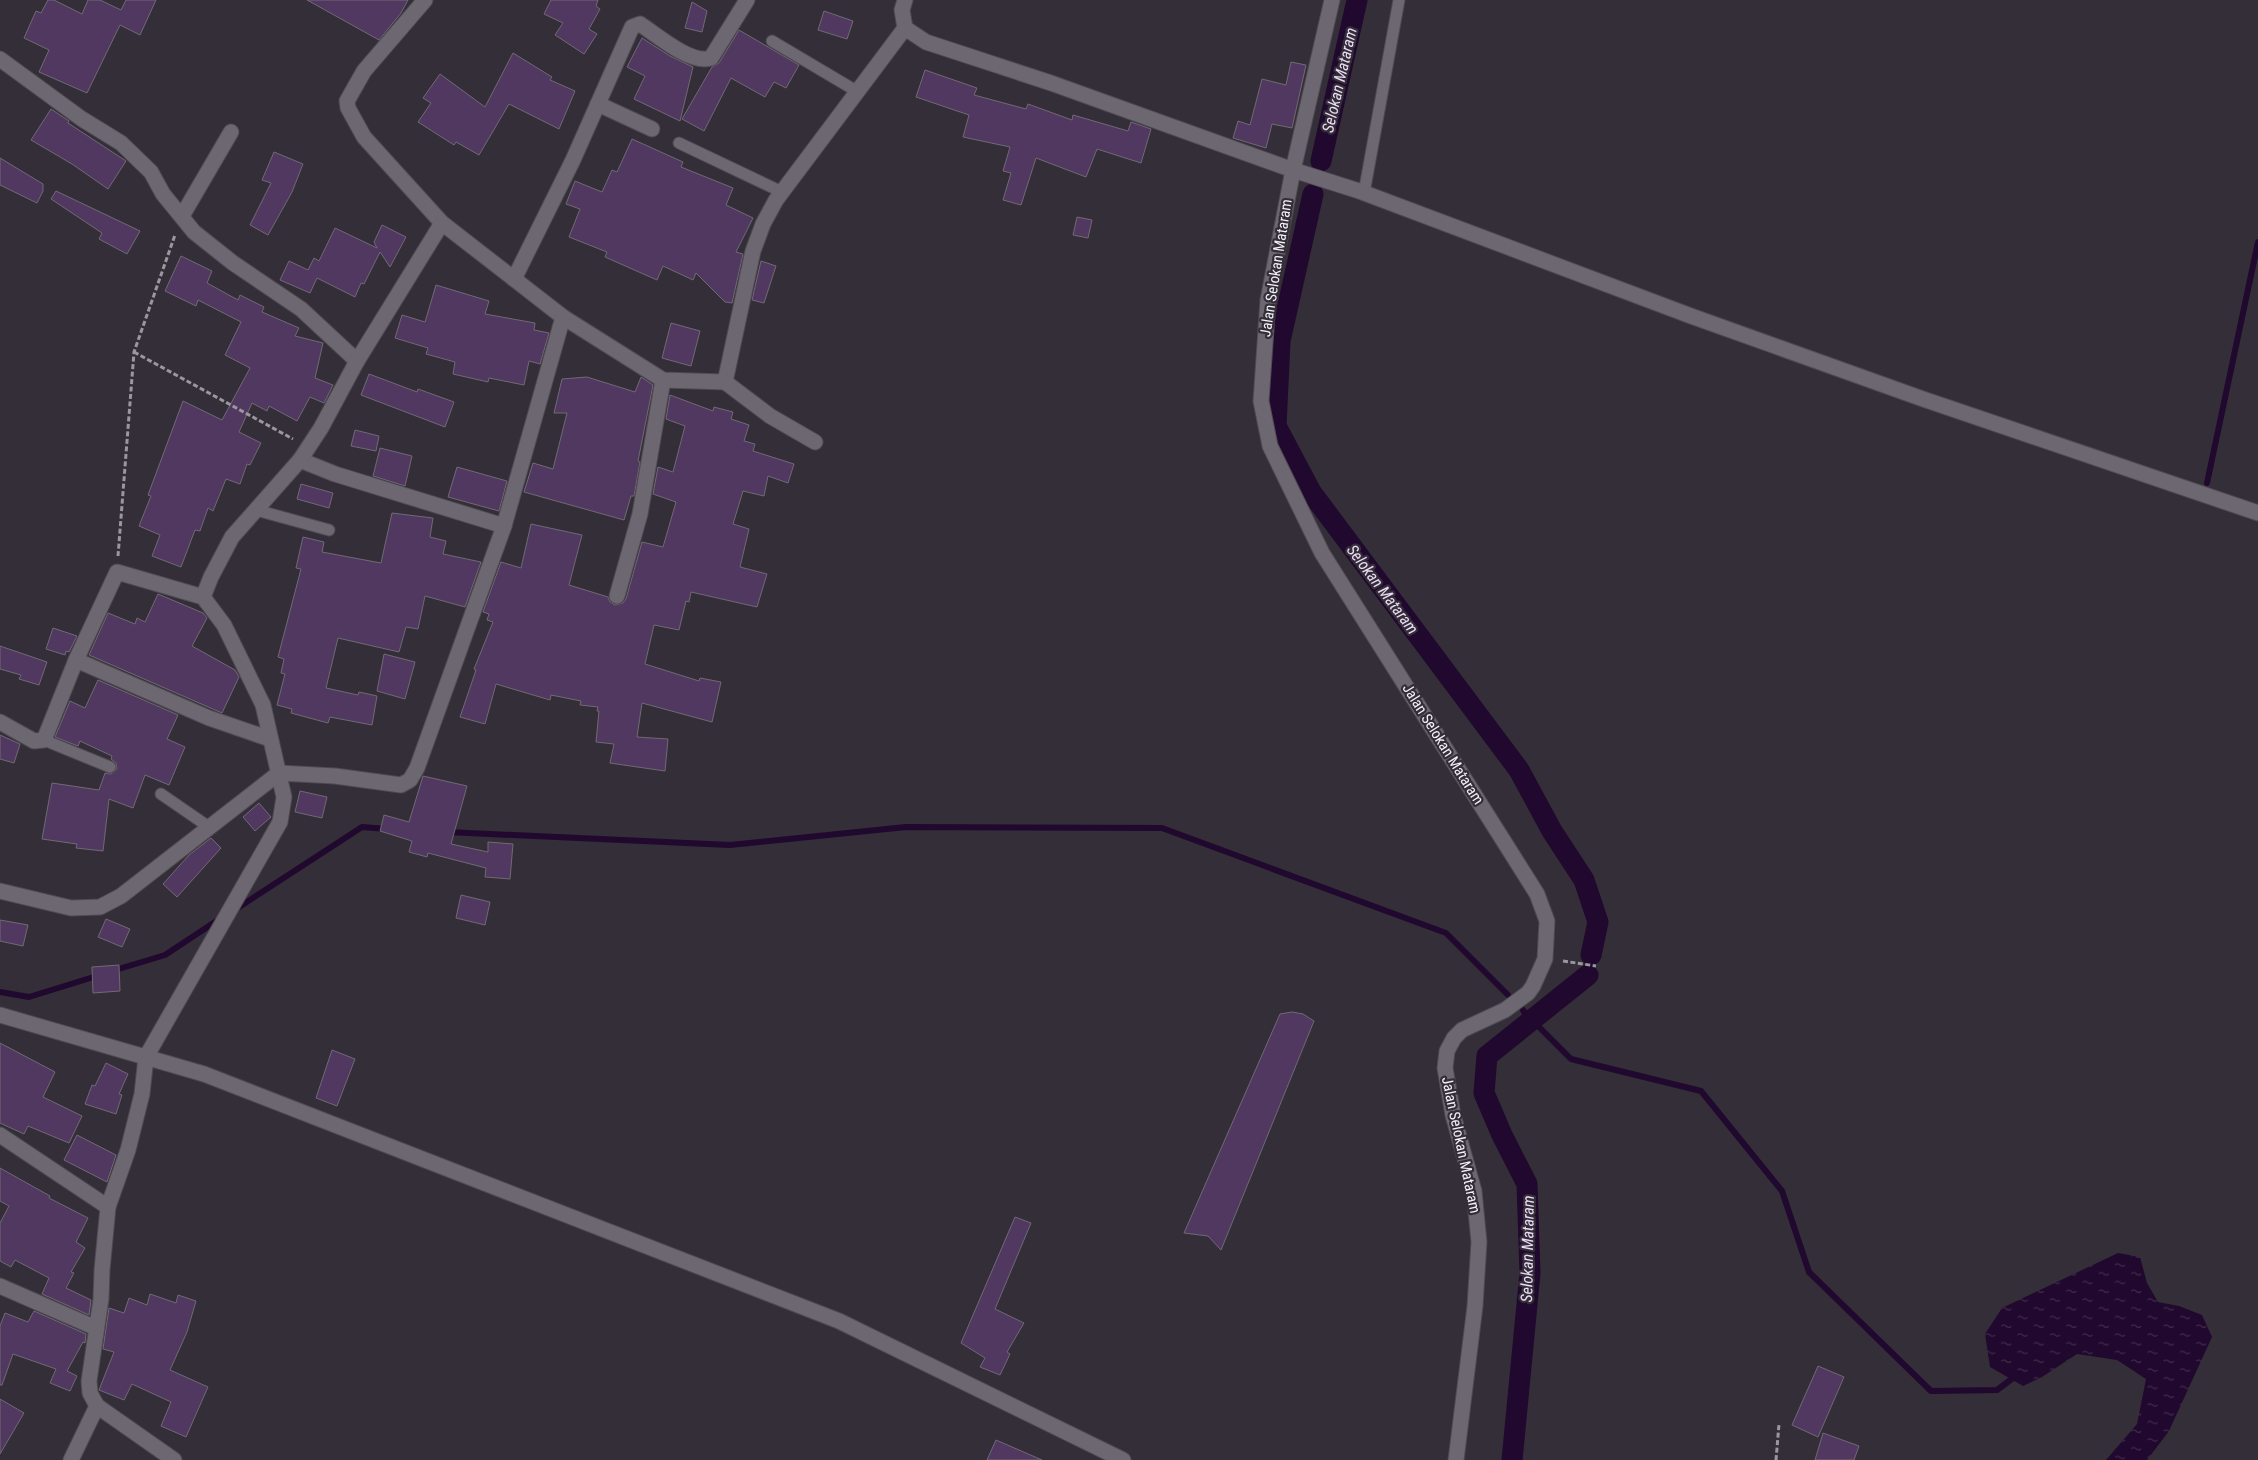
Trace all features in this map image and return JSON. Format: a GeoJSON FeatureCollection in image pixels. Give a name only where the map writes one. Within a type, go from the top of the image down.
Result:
{"type":"FeatureCollection","features":[{"type":"Feature","properties":{"kind":"street"},"geometry":{"type":"LineString","coordinates":[[425,0],[364,72],[348,101],[348,108],[364,137],[442,223],[563,316],[664,380],[725,382],[770,416],[815,442]]}},
{"type":"Feature","properties":{"kind":"street"},"geometry":{"type":"LineString","coordinates":[[514,279],[573,160],[632,27],[640,24],[690,57],[703,61],[711,58],[747,0]]}},
{"type":"Feature","properties":{"kind":"street"},"geometry":{"type":"LineString","coordinates":[[725,382],[753,251],[762,224],[782,192],[905,28],[902,10],[905,0]]}},
{"type":"Feature","properties":{"kind":"street","name":"Jalan Selokan Mataram"},"geometry":{"type":"LineString","coordinates":[[1332,0],[1293,170],[1268,300],[1262,355],[1261,401],[1270,446],[1322,553],[1537,894],[1547,921],[1546,959],[1528,993],[1505,1010],[1462,1030],[1454,1038],[1447,1051],[1446,1068],[1453,1115],[1474,1191],[1480,1242],[1475,1306],[1456,1460]]}},
{"type":"Feature","properties":{"kind":"street"},"geometry":{"type":"LineString","coordinates":[[905,28],[926,42],[1051,84],[1293,170],[1362,192],[1691,316],[1922,399],[2258,513]]}},
{"type":"Feature","properties":{"kind":"street"},"geometry":{"type":"LineString","coordinates":[[0,59],[127,148],[151,172],[163,194],[194,232],[218,252],[301,309],[357,361]]}},
{"type":"Feature","properties":{"kind":"street"},"geometry":{"type":"LineString","coordinates":[[598,104],[652,129]]}},
{"type":"Feature","properties":{"kind":"street"},"geometry":{"type":"LineString","coordinates":[[182,216],[231,132]]}},
{"type":"Feature","properties":{"kind":"street"},"geometry":{"type":"LineString","coordinates":[[203,598],[210,577],[232,536],[300,460],[357,361],[442,223]]}},
{"type":"Feature","properties":{"kind":"street"},"geometry":{"type":"LineString","coordinates":[[0,891],[71,908],[100,907],[121,896],[279,773],[335,776],[401,785],[414,776],[504,526],[563,316]]}},
{"type":"Feature","properties":{"kind":"street"},"geometry":{"type":"LineString","coordinates":[[616,596],[640,514],[664,380]]}},
{"type":"Feature","properties":{"kind":"street"},"geometry":{"type":"LineString","coordinates":[[300,460],[344,477],[504,526]]}},
{"type":"Feature","properties":{"kind":"street"},"geometry":{"type":"LineString","coordinates":[[0,722],[34,741],[44,740],[76,660],[117,572],[203,598],[224,625],[263,705],[284,797],[280,822],[146,1058],[142,1094],[128,1150],[108,1207],[101,1299],[89,1381],[90,1393],[97,1406],[174,1460]]}},
{"type":"Feature","properties":{"kind":"street"},"geometry":{"type":"LineString","coordinates":[[76,660],[209,718],[270,739]]}},
{"type":"Feature","properties":{"kind":"street"},"geometry":{"type":"LineString","coordinates":[[0,1015],[204,1074],[839,1321],[1123,1460]]}},
{"type":"Feature","properties":{"kind":"street"},"geometry":{"type":"LineString","coordinates":[[0,1135],[108,1207]]}},
{"type":"Feature","properties":{"kind":"street"},"geometry":{"type":"LineString","coordinates":[[0,1286],[96,1328]]}},
{"type":"Feature","properties":{"kind":"street"},"geometry":{"type":"LineString","coordinates":[[71,1460],[97,1406]]}},
{"type":"Feature","properties":{"kind":"lane"},"geometry":{"type":"LineString","coordinates":[[1362,192],[1399,0]]}},
{"type":"Feature","properties":{"kind":"lane"},"geometry":{"type":"LineString","coordinates":[[772,41],[858,92]]}},
{"type":"Feature","properties":{"kind":"lane"},"geometry":{"type":"LineString","coordinates":[[679,142],[782,192]]}},
{"type":"Feature","properties":{"kind":"lane"},"geometry":{"type":"LineString","coordinates":[[256,510],[329,530]]}},
{"type":"Feature","properties":{"kind":"lane"},"geometry":{"type":"LineString","coordinates":[[44,740],[110,767]]}},
{"type":"Feature","properties":{"kind":"lane"},"geometry":{"type":"LineString","coordinates":[[161,794],[209,827]]}},
{"type":"Feature","properties":{"kind":"path"},"geometry":{"type":"LineString","coordinates":[[117,572],[134,352],[182,216]]}},
{"type":"Feature","properties":{"kind":"path"},"geometry":{"type":"LineString","coordinates":[[134,352],[308,447]]}},
{"type":"Feature","properties":{"kind":"path"},"geometry":{"type":"LineString","coordinates":[[1557,960],[1596,966]]}},
{"type":"Feature","properties":{"kind":"path"},"geometry":{"type":"LineString","coordinates":[[1776,1460],[1779,1424]]}},
{"type":"Feature","properties":{"kind":"water"},"geometry":{"type":"Polygon","coordinates":[[[2118,1253],[2140,1257],[2147,1283],[2158,1302],[2179,1306],[2202,1315],[2212,1337],[2169,1431],[2147,1460],[2106,1460],[2137,1424],[2146,1379],[2117,1360],[2077,1354],[2042,1377],[2023,1386],[1990,1367],[1985,1334],[2002,1308],[2118,1253]]]}},
{"type":"Feature","properties":{"kind":"building"},"geometry":{"type":"Polygon","coordinates":[[[48,0],[54,0],[82,14],[88,0],[100,0],[121,10],[126,0],[156,0],[140,35],[120,25],[87,93],[39,72],[49,50],[24,38],[36,11],[41,13],[48,0]]]}},
{"type":"Feature","properties":{"kind":"building"},"geometry":{"type":"Polygon","coordinates":[[[307,0],[408,0],[401,13],[379,40],[307,0]]]}},
{"type":"Feature","properties":{"kind":"building"},"geometry":{"type":"Polygon","coordinates":[[[551,0],[598,0],[596,6],[600,9],[589,29],[597,34],[584,54],[555,35],[563,23],[544,14],[551,0]]]}},
{"type":"Feature","properties":{"kind":"building"},"geometry":{"type":"Polygon","coordinates":[[[692,2],[707,11],[702,32],[685,28],[692,2]]]}},
{"type":"Feature","properties":{"kind":"building"},"geometry":{"type":"Polygon","coordinates":[[[824,11],[853,21],[847,39],[818,30],[824,11]]]}},
{"type":"Feature","properties":{"kind":"building"},"geometry":{"type":"Polygon","coordinates":[[[739,30],[799,65],[786,88],[774,82],[765,97],[731,78],[704,131],[682,119],[712,67],[719,63],[739,30]]]}},
{"type":"Feature","properties":{"kind":"building"},"geometry":{"type":"Polygon","coordinates":[[[642,38],[670,56],[693,67],[680,121],[634,99],[645,76],[627,67],[642,38]]]}},
{"type":"Feature","properties":{"kind":"building"},"geometry":{"type":"Polygon","coordinates":[[[513,53],[552,77],[550,80],[575,91],[559,129],[509,104],[479,155],[456,142],[454,145],[418,122],[431,103],[423,98],[440,74],[485,107],[513,53]]]}},
{"type":"Feature","properties":{"kind":"building"},"geometry":{"type":"Polygon","coordinates":[[[1291,62],[1306,65],[1292,128],[1272,124],[1266,148],[1233,138],[1238,121],[1250,125],[1262,79],[1286,85],[1291,62]]]}},
{"type":"Feature","properties":{"kind":"building"},"geometry":{"type":"Polygon","coordinates":[[[925,70],[977,88],[974,95],[1026,109],[1028,104],[1072,120],[1073,115],[1128,131],[1131,122],[1151,129],[1141,163],[1097,149],[1086,177],[1036,158],[1021,205],[1003,200],[1011,173],[1003,171],[1010,147],[963,137],[969,115],[916,97],[925,70]]]}},
{"type":"Feature","properties":{"kind":"building"},"geometry":{"type":"Polygon","coordinates":[[[51,109],[69,121],[68,123],[126,161],[108,189],[72,164],[31,140],[51,109]]]}},
{"type":"Feature","properties":{"kind":"building"},"geometry":{"type":"Polygon","coordinates":[[[632,139],[683,162],[681,167],[733,188],[726,205],[753,218],[736,252],[743,254],[732,303],[725,302],[696,273],[693,280],[663,266],[657,280],[605,257],[607,252],[569,237],[580,209],[566,204],[575,181],[602,192],[612,170],[617,172],[632,139]]]}},
{"type":"Feature","properties":{"kind":"building"},"geometry":{"type":"Polygon","coordinates":[[[274,152],[303,164],[292,192],[268,235],[250,225],[271,183],[262,180],[274,152]]]}},
{"type":"Feature","properties":{"kind":"building"},"geometry":{"type":"Polygon","coordinates":[[[0,158],[43,184],[43,191],[37,203],[0,185],[0,158]]]}},
{"type":"Feature","properties":{"kind":"building"},"geometry":{"type":"Polygon","coordinates":[[[56,191],[140,231],[127,254],[99,239],[102,233],[51,199],[56,191]]]}},
{"type":"Feature","properties":{"kind":"building"},"geometry":{"type":"Polygon","coordinates":[[[1077,217],[1092,220],[1088,238],[1073,235],[1077,217]]]}},
{"type":"Feature","properties":{"kind":"building"},"geometry":{"type":"Polygon","coordinates":[[[382,225],[406,237],[390,267],[380,252],[364,284],[361,283],[355,297],[317,278],[310,293],[280,280],[289,261],[308,270],[314,258],[319,261],[335,228],[377,248],[374,242],[382,225]]]}},
{"type":"Feature","properties":{"kind":"building"},"geometry":{"type":"Polygon","coordinates":[[[181,256],[212,271],[207,283],[238,300],[240,295],[264,307],[262,312],[299,328],[295,336],[323,343],[315,378],[333,385],[324,403],[310,397],[297,421],[269,406],[267,411],[252,403],[239,432],[261,443],[250,465],[247,464],[240,484],[226,479],[213,511],[208,508],[200,531],[195,530],[181,567],[152,556],[160,535],[139,526],[151,496],[148,495],[183,401],[222,420],[250,368],[225,355],[241,322],[198,300],[196,306],[165,291],[181,256]]]}},
{"type":"Feature","properties":{"kind":"building"},"geometry":{"type":"Polygon","coordinates":[[[761,261],[776,266],[764,303],[752,300],[761,261]]]}},
{"type":"Feature","properties":{"kind":"building"},"geometry":{"type":"Polygon","coordinates":[[[436,285],[489,301],[485,314],[535,323],[534,330],[549,333],[540,364],[529,361],[524,385],[489,378],[488,382],[453,374],[455,362],[426,354],[428,348],[395,338],[402,315],[425,322],[436,285]]]}},
{"type":"Feature","properties":{"kind":"building"},"geometry":{"type":"Polygon","coordinates":[[[671,323],[700,331],[691,366],[662,358],[671,323]]]}},
{"type":"Feature","properties":{"kind":"building"},"geometry":{"type":"Polygon","coordinates":[[[369,374],[417,392],[418,389],[454,402],[445,427],[361,395],[369,374]]]}},
{"type":"Feature","properties":{"kind":"building"},"geometry":{"type":"Polygon","coordinates":[[[587,377],[635,392],[641,377],[653,385],[638,461],[640,462],[634,496],[631,496],[624,520],[524,492],[533,463],[553,469],[567,413],[554,413],[562,379],[587,377]]]}},
{"type":"Feature","properties":{"kind":"building"},"geometry":{"type":"Polygon","coordinates":[[[670,395],[713,411],[714,407],[733,412],[731,419],[749,425],[744,441],[755,444],[753,451],[794,464],[788,483],[768,476],[764,496],[743,491],[733,524],[749,529],[740,567],[767,574],[757,607],[691,592],[689,602],[686,601],[679,630],[654,625],[645,664],[699,681],[700,678],[721,682],[712,722],[642,703],[637,737],[668,739],[665,771],[610,763],[614,744],[596,742],[598,707],[580,705],[581,701],[551,695],[550,700],[496,684],[485,724],[460,717],[476,670],[474,669],[493,622],[487,620],[489,614],[483,612],[501,562],[521,568],[531,524],[582,535],[569,585],[608,597],[610,602],[615,605],[623,603],[626,599],[642,542],[663,547],[676,502],[653,494],[658,467],[673,472],[685,426],[666,419],[670,395]]]}},
{"type":"Feature","properties":{"kind":"building"},"geometry":{"type":"Polygon","coordinates":[[[355,430],[379,436],[376,451],[351,446],[355,430]]]}},
{"type":"Feature","properties":{"kind":"building"},"geometry":{"type":"Polygon","coordinates":[[[380,448],[412,456],[405,486],[373,476],[380,448]]]}},
{"type":"Feature","properties":{"kind":"building"},"geometry":{"type":"Polygon","coordinates":[[[457,467],[507,481],[499,511],[448,497],[457,467]]]}},
{"type":"Feature","properties":{"kind":"building"},"geometry":{"type":"Polygon","coordinates":[[[301,484],[333,493],[329,508],[297,499],[301,484]]]}},
{"type":"Feature","properties":{"kind":"building"},"geometry":{"type":"Polygon","coordinates":[[[392,513],[433,518],[430,537],[446,541],[443,554],[481,562],[465,607],[425,596],[418,629],[406,627],[399,652],[338,638],[326,688],[358,695],[359,692],[377,696],[372,725],[330,717],[328,723],[291,713],[292,709],[277,705],[285,674],[281,673],[284,659],[278,657],[301,569],[296,568],[303,537],[324,542],[322,552],[381,563],[392,513]]]}},
{"type":"Feature","properties":{"kind":"building"},"geometry":{"type":"Polygon","coordinates":[[[158,594],[203,613],[207,618],[192,646],[235,670],[239,677],[222,713],[89,655],[108,613],[135,624],[137,618],[145,622],[158,594]]]}},
{"type":"Feature","properties":{"kind":"building"},"geometry":{"type":"Polygon","coordinates":[[[53,628],[77,636],[69,652],[66,651],[65,655],[46,649],[53,628]]]}},
{"type":"Feature","properties":{"kind":"building"},"geometry":{"type":"Polygon","coordinates":[[[0,646],[47,662],[39,685],[19,679],[21,675],[0,669],[0,646]]]}},
{"type":"Feature","properties":{"kind":"building"},"geometry":{"type":"Polygon","coordinates":[[[384,654],[415,662],[405,699],[377,691],[384,654]]]}},
{"type":"Feature","properties":{"kind":"building"},"geometry":{"type":"Polygon","coordinates":[[[98,680],[178,715],[167,739],[185,747],[169,785],[145,775],[133,808],[109,799],[103,851],[76,848],[77,844],[42,839],[52,783],[99,790],[105,773],[111,774],[117,769],[116,763],[111,759],[112,756],[80,741],[78,746],[55,737],[70,701],[85,708],[98,680]]]}},
{"type":"Feature","properties":{"kind":"building"},"geometry":{"type":"Polygon","coordinates":[[[0,735],[20,744],[14,763],[0,759],[0,735]]]}},
{"type":"Feature","properties":{"kind":"building"},"geometry":{"type":"Polygon","coordinates":[[[423,776],[467,786],[451,844],[488,852],[488,842],[513,844],[510,879],[485,877],[486,868],[428,853],[427,857],[409,852],[412,841],[380,831],[384,815],[409,822],[423,776]]]}},
{"type":"Feature","properties":{"kind":"building"},"geometry":{"type":"Polygon","coordinates":[[[300,791],[327,797],[322,818],[295,812],[300,791]]]}},
{"type":"Feature","properties":{"kind":"building"},"geometry":{"type":"Polygon","coordinates":[[[259,803],[271,817],[255,831],[243,817],[259,803]]]}},
{"type":"Feature","properties":{"kind":"building"},"geometry":{"type":"Polygon","coordinates":[[[211,838],[221,848],[177,897],[163,884],[189,855],[211,838]]]}},
{"type":"Feature","properties":{"kind":"building"},"geometry":{"type":"Polygon","coordinates":[[[461,895],[490,902],[485,925],[456,918],[461,895]]]}},
{"type":"Feature","properties":{"kind":"building"},"geometry":{"type":"Polygon","coordinates":[[[106,919],[130,929],[122,947],[98,937],[106,919]]]}},
{"type":"Feature","properties":{"kind":"building"},"geometry":{"type":"Polygon","coordinates":[[[0,920],[28,925],[23,946],[0,941],[0,920]]]}},
{"type":"Feature","properties":{"kind":"building"},"geometry":{"type":"Polygon","coordinates":[[[119,965],[120,991],[93,993],[92,967],[119,965]]]}},
{"type":"Feature","properties":{"kind":"building"},"geometry":{"type":"Polygon","coordinates":[[[1292,1012],[1303,1014],[1314,1021],[1221,1250],[1208,1236],[1184,1233],[1280,1014],[1292,1012]]]}},
{"type":"Feature","properties":{"kind":"building"},"geometry":{"type":"Polygon","coordinates":[[[0,1043],[55,1072],[43,1097],[82,1116],[69,1143],[28,1126],[24,1134],[0,1123],[0,1043]]]}},
{"type":"Feature","properties":{"kind":"building"},"geometry":{"type":"Polygon","coordinates":[[[332,1050],[355,1059],[337,1106],[316,1098],[332,1050]]]}},
{"type":"Feature","properties":{"kind":"building"},"geometry":{"type":"Polygon","coordinates":[[[106,1063],[128,1074],[119,1094],[122,1095],[116,1114],[85,1104],[92,1085],[95,1086],[106,1063]]]}},
{"type":"Feature","properties":{"kind":"building"},"geometry":{"type":"Polygon","coordinates":[[[77,1135],[116,1155],[107,1182],[64,1160],[77,1135]]]}},
{"type":"Feature","properties":{"kind":"building"},"geometry":{"type":"Polygon","coordinates":[[[0,1168],[50,1196],[49,1198],[88,1218],[76,1242],[85,1248],[71,1272],[74,1273],[66,1288],[91,1300],[89,1315],[42,1294],[49,1278],[15,1260],[11,1267],[0,1261],[0,1223],[9,1206],[0,1201],[0,1168]]]}},
{"type":"Feature","properties":{"kind":"building"},"geometry":{"type":"Polygon","coordinates":[[[1015,1217],[1031,1223],[995,1309],[1024,1323],[1007,1352],[1010,1354],[1000,1375],[980,1367],[985,1358],[961,1343],[1015,1217]]]}},
{"type":"Feature","properties":{"kind":"building"},"geometry":{"type":"Polygon","coordinates":[[[150,1294],[176,1303],[178,1295],[196,1301],[187,1332],[170,1370],[208,1387],[186,1437],[161,1426],[171,1402],[132,1384],[124,1400],[99,1390],[114,1352],[103,1349],[109,1308],[124,1313],[129,1298],[147,1305],[150,1294]]]}},
{"type":"Feature","properties":{"kind":"building"},"geometry":{"type":"Polygon","coordinates":[[[34,1311],[86,1334],[85,1343],[83,1342],[67,1371],[77,1376],[70,1391],[50,1383],[56,1369],[13,1354],[2,1385],[0,1385],[0,1326],[5,1313],[28,1322],[34,1311]]]}},
{"type":"Feature","properties":{"kind":"building"},"geometry":{"type":"Polygon","coordinates":[[[1818,1366],[1844,1377],[1818,1437],[1792,1425],[1818,1366]]]}},
{"type":"Feature","properties":{"kind":"building"},"geometry":{"type":"Polygon","coordinates":[[[0,1399],[24,1413],[0,1454],[0,1399]]]}},
{"type":"Feature","properties":{"kind":"building"},"geometry":{"type":"Polygon","coordinates":[[[1823,1433],[1859,1446],[1854,1460],[1815,1460],[1823,1433]]]}},
{"type":"Feature","properties":{"kind":"building"},"geometry":{"type":"Polygon","coordinates":[[[996,1440],[1042,1460],[987,1460],[996,1440]]]}},
{"type":"Feature","properties":{"kind":"waterway","name":"Selokan Mataram"},"geometry":{"type":"LineString","coordinates":[[1321,161],[1357,0]]}},
{"type":"Feature","properties":{"kind":"waterway","name":"Selokan Mataram"},"geometry":{"type":"LineString","coordinates":[[1313,194],[1280,341],[1276,426],[1311,492],[1519,770],[1552,831],[1584,880],[1598,922],[1591,955]]}},
{"type":"Feature","properties":{"kind":"waterway"},"geometry":{"type":"LineString","coordinates":[[2207,483],[2258,242]]}},
{"type":"Feature","properties":{"kind":"waterway"},"geometry":{"type":"LineString","coordinates":[[236,909],[362,827],[387,829]]}},
{"type":"Feature","properties":{"kind":"waterway"},"geometry":{"type":"LineString","coordinates":[[447,832],[730,845],[906,827],[1162,828],[1446,933],[1508,995]]}},
{"type":"Feature","properties":{"kind":"waterway"},"geometry":{"type":"LineString","coordinates":[[112,971],[165,955],[221,918]]}},
{"type":"Feature","properties":{"kind":"waterway"},"geometry":{"type":"LineString","coordinates":[[0,992],[29,997],[100,975]]}},
{"type":"Feature","properties":{"kind":"waterway","name":"Selokan Mataram"},"geometry":{"type":"LineString","coordinates":[[1512,1460],[1530,1273],[1527,1184],[1502,1135],[1484,1093],[1487,1056],[1588,975]]}},
{"type":"Feature","properties":{"kind":"waterway"},"geometry":{"type":"LineString","coordinates":[[1540,1028],[1571,1059],[1701,1091],[1782,1191],[1809,1272],[1931,1391],[1997,1390],[2017,1375]]}}]}
